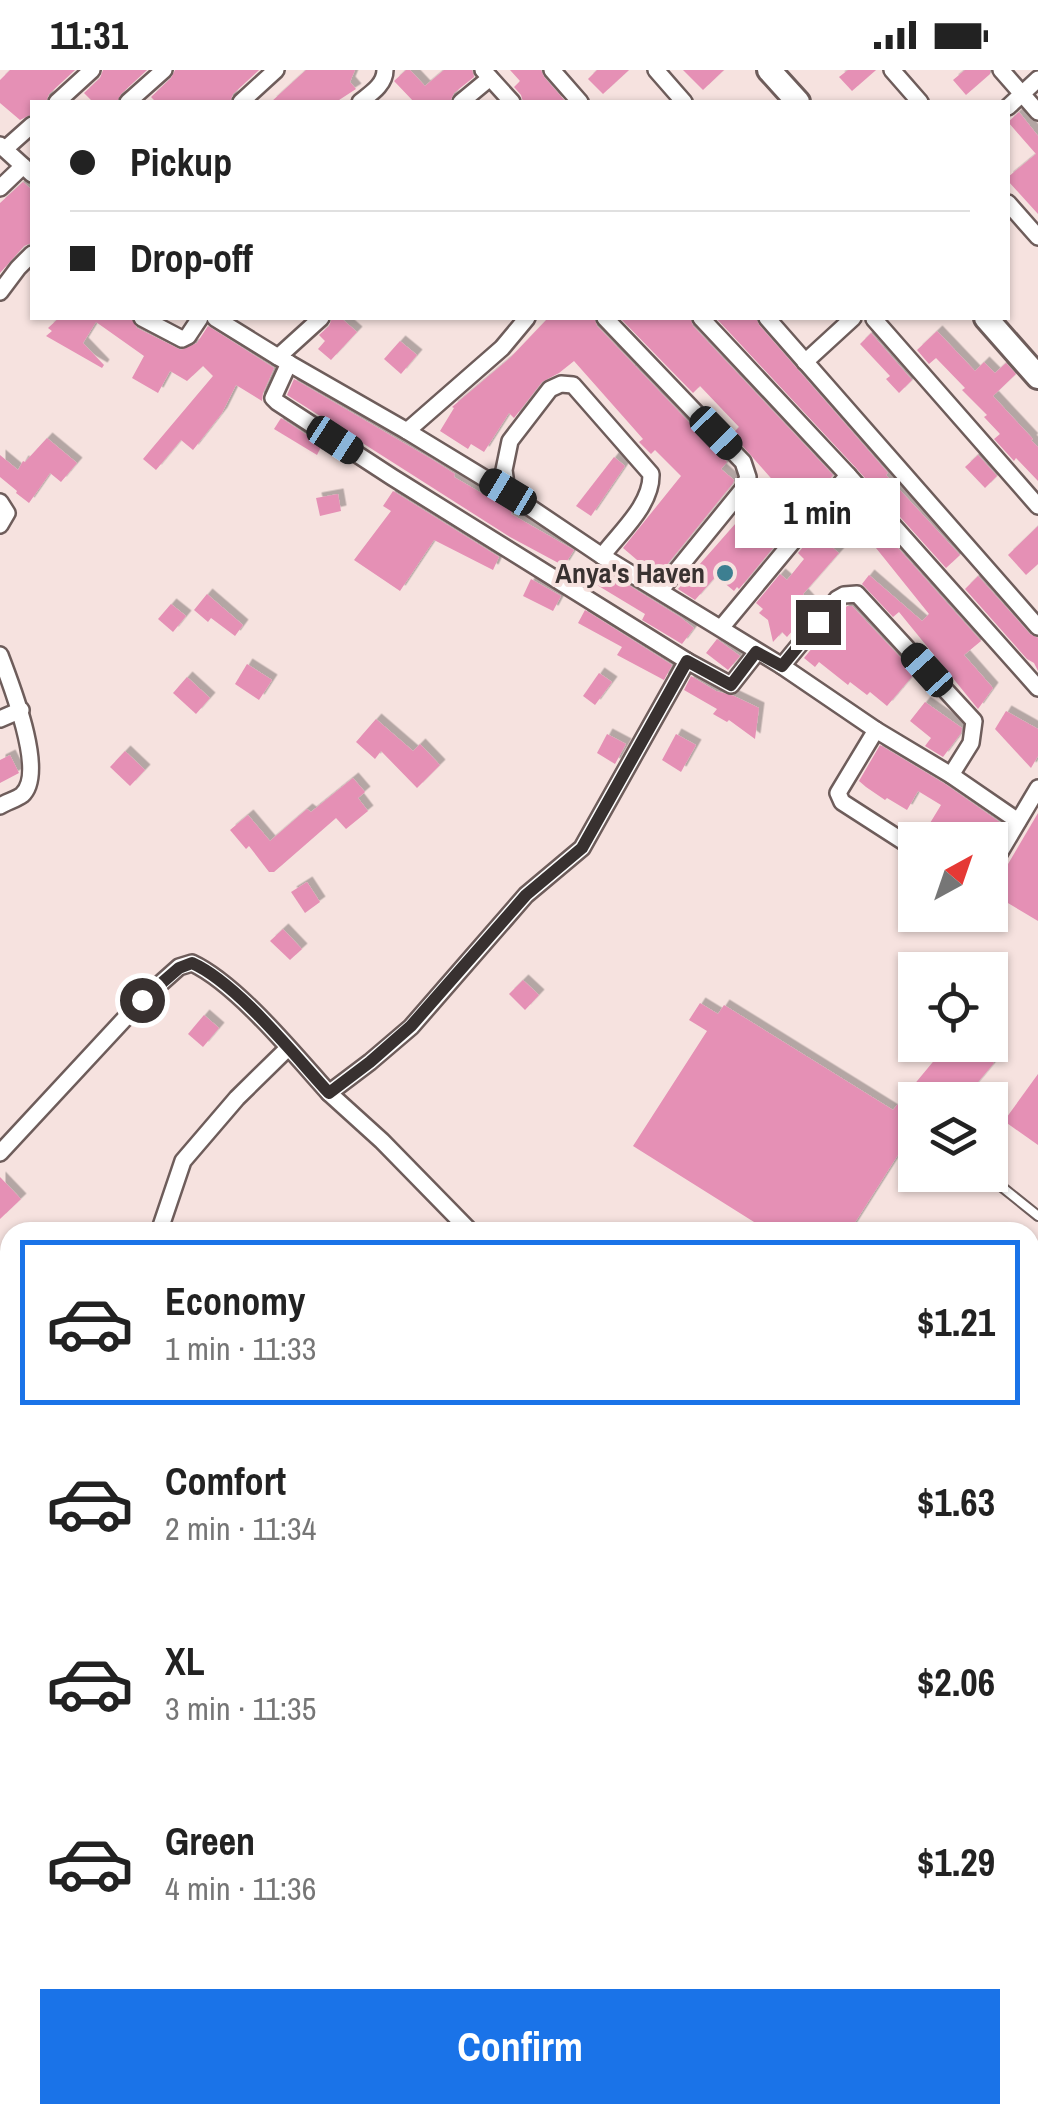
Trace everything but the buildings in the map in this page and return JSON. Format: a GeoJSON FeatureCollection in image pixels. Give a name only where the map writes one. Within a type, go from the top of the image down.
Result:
{"type":"FeatureCollection","features":[{"type":"Feature","properties":{"kind":"street"},"geometry":{"type":"LineString","coordinates":[[59,100],[92,70]]}},
{"type":"Feature","properties":{"kind":"street"},"geometry":{"type":"LineString","coordinates":[[130,100],[164,70]]}},
{"type":"Feature","properties":{"kind":"street"},"geometry":{"type":"LineString","coordinates":[[243,100],[276,70]]}},
{"type":"Feature","properties":{"kind":"street"},"geometry":{"type":"LineString","coordinates":[[363,100],[385,77],[385,70]]}},
{"type":"Feature","properties":{"kind":"street"},"geometry":{"type":"LineString","coordinates":[[552,70],[578,100]]}},
{"type":"Feature","properties":{"kind":"street"},"geometry":{"type":"LineString","coordinates":[[656,70],[682,100]]}},
{"type":"Feature","properties":{"kind":"street"},"geometry":{"type":"LineString","coordinates":[[769,70],[796,100]]}},
{"type":"Feature","properties":{"kind":"street"},"geometry":{"type":"LineString","coordinates":[[892,70],[918,100]]}},
{"type":"Feature","properties":{"kind":"street"},"geometry":{"type":"LineString","coordinates":[[1001,70],[1038,112]]}},
{"type":"Feature","properties":{"kind":"street"},"geometry":{"type":"LineString","coordinates":[[462,100],[486,74],[510,100]]}},
{"type":"Feature","properties":{"kind":"street"},"geometry":{"type":"LineString","coordinates":[[1010,105],[1038,79]]}},
{"type":"Feature","properties":{"kind":"street"},"geometry":{"type":"LineString","coordinates":[[0,188],[28,170],[3,147],[30,127]]}},
{"type":"Feature","properties":{"kind":"street"},"geometry":{"type":"LineString","coordinates":[[1010,205],[1038,237]]}},
{"type":"Feature","properties":{"kind":"street"},"geometry":{"type":"LineString","coordinates":[[0,292],[30,256]]}},
{"type":"Feature","properties":{"kind":"street"},"geometry":{"type":"LineString","coordinates":[[146,320],[182,339],[199,320]]}},
{"type":"Feature","properties":{"kind":"street"},"geometry":{"type":"LineString","coordinates":[[219,320],[508,492],[602,556],[951,775],[1018,822]]}},
{"type":"Feature","properties":{"kind":"street"},"geometry":{"type":"LineString","coordinates":[[319,320],[284,360],[273,398],[278,402],[392,477],[731,685],[756,652]]}},
{"type":"Feature","properties":{"kind":"street"},"geometry":{"type":"LineString","coordinates":[[407,431],[502,348],[526,320]]}},
{"type":"Feature","properties":{"kind":"street"},"geometry":{"type":"LineString","coordinates":[[608,320],[743,462],[748,477],[743,489],[660,590]]}},
{"type":"Feature","properties":{"kind":"street"},"geometry":{"type":"LineString","coordinates":[[703,320],[848,474],[1038,688]]}},
{"type":"Feature","properties":{"kind":"street"},"geometry":{"type":"LineString","coordinates":[[769,320],[1038,627]]}},
{"type":"Feature","properties":{"kind":"street"},"geometry":{"type":"LineString","coordinates":[[805,362],[851,320]]}},
{"type":"Feature","properties":{"kind":"street"},"geometry":{"type":"LineString","coordinates":[[876,320],[1038,506]]}},
{"type":"Feature","properties":{"kind":"street"},"geometry":{"type":"LineString","coordinates":[[988,320],[1038,376]]}},
{"type":"Feature","properties":{"kind":"street"},"geometry":{"type":"LineString","coordinates":[[508,492],[504,470],[510,442],[550,389],[561,384],[573,385],[650,474],[651,486],[645,500],[602,556]]}},
{"type":"Feature","properties":{"kind":"street"},"geometry":{"type":"LineString","coordinates":[[721,628],[848,474]]}},
{"type":"Feature","properties":{"kind":"street"},"geometry":{"type":"LineString","coordinates":[[0,502],[6,513],[0,525]]}},
{"type":"Feature","properties":{"kind":"street"},"geometry":{"type":"LineString","coordinates":[[782,666],[837,599],[857,594],[974,721],[971,743],[951,775]]}},
{"type":"Feature","properties":{"kind":"street"},"geometry":{"type":"LineString","coordinates":[[0,655],[21,710],[32,774],[23,794],[0,806]]}},
{"type":"Feature","properties":{"kind":"street"},"geometry":{"type":"LineString","coordinates":[[329,1093],[411,1026],[526,895],[582,848],[687,661]]}},
{"type":"Feature","properties":{"kind":"street"},"geometry":{"type":"LineString","coordinates":[[0,719],[21,710]]}},
{"type":"Feature","properties":{"kind":"street"},"geometry":{"type":"LineString","coordinates":[[876,730],[838,794],[842,802],[898,838]]}},
{"type":"Feature","properties":{"kind":"street"},"geometry":{"type":"LineString","coordinates":[[1008,839],[1038,788]]}},
{"type":"Feature","properties":{"kind":"street"},"geometry":{"type":"LineString","coordinates":[[0,1153],[142,1000],[179,968],[192,963],[209,971],[257,1015],[329,1093],[460,1222]]}},
{"type":"Feature","properties":{"kind":"street"},"geometry":{"type":"LineString","coordinates":[[162,1222],[183,1161],[237,1098],[288,1048]]}},
{"type":"Feature","properties":{"kind":"lane"},"geometry":{"type":"LineString","coordinates":[[1008,1192],[1038,1216]]}},
{"type":"Feature","properties":{"kind":"place","name":"Anya's Haven"},"geometry":{"type":"Point","coordinates":[725,573]}},
{"type":"Feature","properties":{"kind":"route"},"geometry":{"type":"LineString","coordinates":[[142,1000],[179,968],[192,963],[209,971],[257,1015],[329,1093],[411,1026],[526,895],[582,848],[687,661],[731,685],[756,652],[782,666],[818,622]]}}]}
